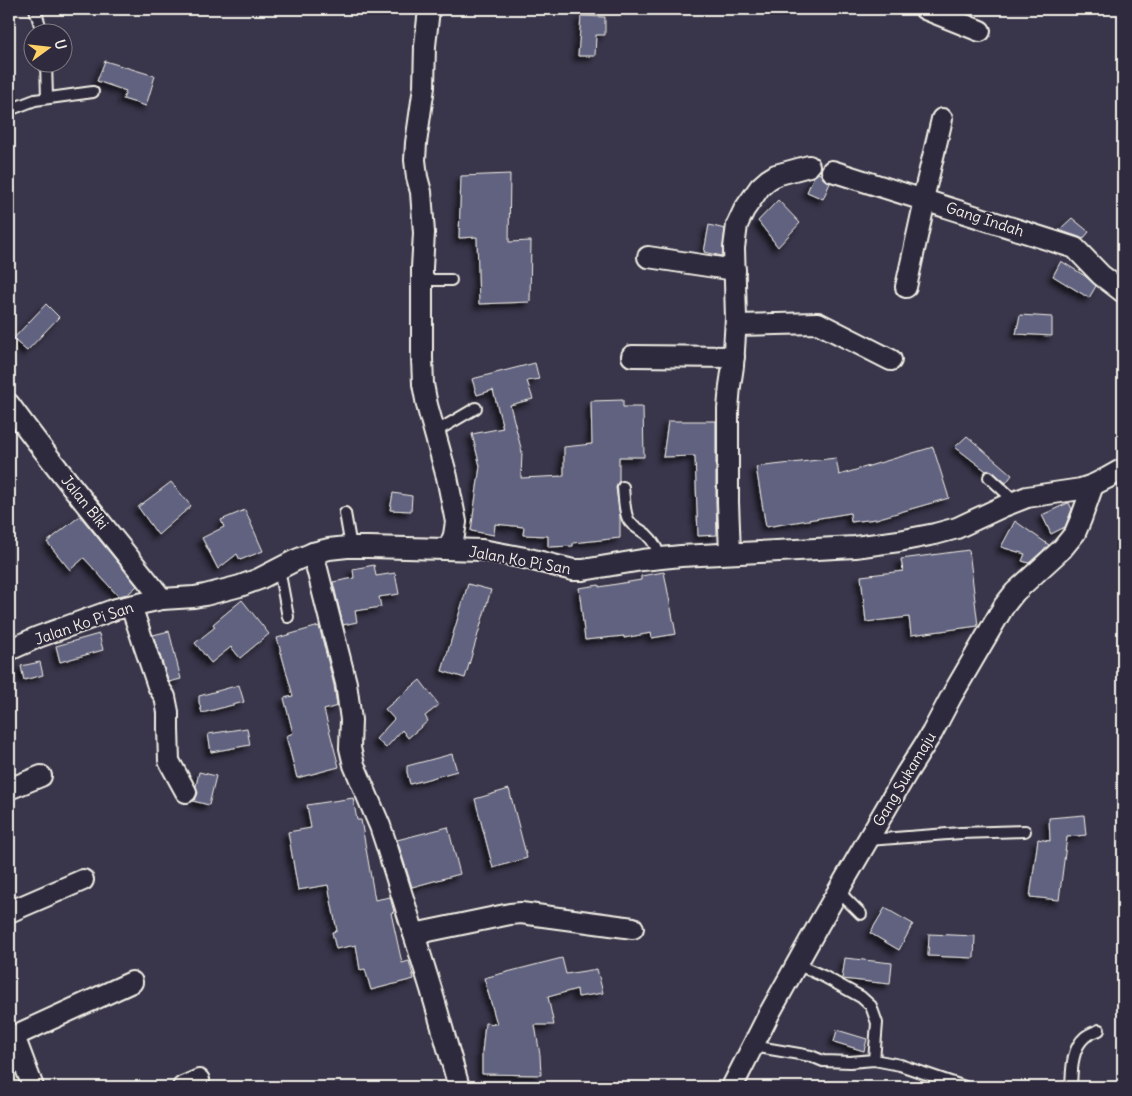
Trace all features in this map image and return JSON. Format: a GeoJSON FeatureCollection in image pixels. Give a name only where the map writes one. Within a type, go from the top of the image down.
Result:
{"type":"FeatureCollection","features":[{"type":"Feature","properties":{"kind":"street"},"geometry":{"type":"LineString","coordinates":[[428,9],[424,87],[415,160],[421,192],[424,233],[422,280],[423,384],[447,477],[456,522],[449,548]]}},
{"type":"Feature","properties":{"kind":"street"},"geometry":{"type":"LineString","coordinates":[[925,9],[980,31]]}},
{"type":"Feature","properties":{"kind":"street"},"geometry":{"type":"LineString","coordinates":[[906,287],[942,119]]}},
{"type":"Feature","properties":{"kind":"street"},"geometry":{"type":"LineString","coordinates":[[730,553],[728,409],[736,325],[734,248],[737,225],[744,210],[768,180],[776,175],[809,166]]}},
{"type":"Feature","properties":{"kind":"street","name":"Gang Indah"},"geometry":{"type":"LineString","coordinates":[[832,171],[1075,248],[1101,275],[1123,292]]}},
{"type":"Feature","properties":{"kind":"street"},"geometry":{"type":"LineString","coordinates":[[648,257],[735,270]]}},
{"type":"Feature","properties":{"kind":"street"},"geometry":{"type":"LineString","coordinates":[[736,325],[818,323],[891,360]]}},
{"type":"Feature","properties":{"kind":"street"},"geometry":{"type":"LineString","coordinates":[[632,356],[734,357]]}},
{"type":"Feature","properties":{"kind":"street","name":"Jalan Blki"},"geometry":{"type":"LineString","coordinates":[[9,404],[77,494],[162,599]]}},
{"type":"Feature","properties":{"kind":"street","name":"Jalan Ko Pi San"},"geometry":{"type":"LineString","coordinates":[[9,650],[38,637],[106,612],[162,599],[205,595],[240,586],[259,579],[296,560],[329,549],[351,547],[482,550],[573,570],[583,570],[660,558],[855,547],[900,541],[957,528],[1016,501],[1081,489],[1093,485],[1123,469]]}},
{"type":"Feature","properties":{"kind":"street","name":"Gang Sukamaju"},"geometry":{"type":"LineString","coordinates":[[732,1087],[796,964],[906,774],[932,733],[1004,606],[1015,592],[1062,550],[1075,533],[1093,485]]}},
{"type":"Feature","properties":{"kind":"street"},"geometry":{"type":"LineString","coordinates":[[313,553],[346,683],[351,720],[350,748],[354,765],[388,846],[460,1087]]}},
{"type":"Feature","properties":{"kind":"street"},"geometry":{"type":"LineString","coordinates":[[131,606],[168,712],[169,761],[186,792]]}},
{"type":"Feature","properties":{"kind":"street"},"geometry":{"type":"LineString","coordinates":[[9,789],[41,776]]}},
{"type":"Feature","properties":{"kind":"street"},"geometry":{"type":"LineString","coordinates":[[9,912],[83,880]]}},
{"type":"Feature","properties":{"kind":"street"},"geometry":{"type":"LineString","coordinates":[[414,934],[521,913],[633,928]]}},
{"type":"Feature","properties":{"kind":"street"},"geometry":{"type":"LineString","coordinates":[[33,1087],[12,1029],[132,982]]}},
{"type":"Feature","properties":{"kind":"lane"},"geometry":{"type":"LineString","coordinates":[[35,9],[39,22]]}},
{"type":"Feature","properties":{"kind":"lane"},"geometry":{"type":"LineString","coordinates":[[46,72],[47,98]]}},
{"type":"Feature","properties":{"kind":"lane"},"geometry":{"type":"LineString","coordinates":[[9,110],[35,100],[93,92]]}},
{"type":"Feature","properties":{"kind":"lane"},"geometry":{"type":"LineString","coordinates":[[422,280],[452,280]]}},
{"type":"Feature","properties":{"kind":"lane"},"geometry":{"type":"LineString","coordinates":[[435,432],[476,408]]}},
{"type":"Feature","properties":{"kind":"lane"},"geometry":{"type":"LineString","coordinates":[[989,477],[1016,501]]}},
{"type":"Feature","properties":{"kind":"lane"},"geometry":{"type":"LineString","coordinates":[[623,487],[628,520],[651,539],[656,546],[660,558]]}},
{"type":"Feature","properties":{"kind":"lane"},"geometry":{"type":"LineString","coordinates":[[345,513],[351,547]]}},
{"type":"Feature","properties":{"kind":"lane"},"geometry":{"type":"LineString","coordinates":[[279,569],[288,617]]}},
{"type":"Feature","properties":{"kind":"lane"},"geometry":{"type":"LineString","coordinates":[[868,840],[961,832],[1025,831]]}},
{"type":"Feature","properties":{"kind":"lane"},"geometry":{"type":"LineString","coordinates":[[838,891],[861,914]]}},
{"type":"Feature","properties":{"kind":"lane"},"geometry":{"type":"LineString","coordinates":[[796,964],[823,976],[861,997],[871,1006],[877,1024],[874,1060]]}},
{"type":"Feature","properties":{"kind":"lane"},"geometry":{"type":"LineString","coordinates":[[1071,1087],[1074,1054],[1078,1044],[1086,1036],[1099,1030]]}},
{"type":"Feature","properties":{"kind":"lane"},"geometry":{"type":"LineString","coordinates":[[752,1046],[811,1056],[823,1061],[850,1062],[874,1060],[900,1065],[965,1087]]}},
{"type":"Feature","properties":{"kind":"building"},"geometry":{"type":"Polygon","coordinates":[[[581,16],[605,17],[605,35],[596,35],[595,56],[578,56],[581,16]]]}},
{"type":"Feature","properties":{"kind":"building"},"geometry":{"type":"Polygon","coordinates":[[[105,61],[155,76],[146,106],[123,99],[126,91],[97,81],[105,61]]]}},
{"type":"Feature","properties":{"kind":"building"},"geometry":{"type":"Polygon","coordinates":[[[818,173],[830,183],[823,199],[807,192],[814,176],[818,173]]]}},
{"type":"Feature","properties":{"kind":"building"},"geometry":{"type":"Polygon","coordinates":[[[510,174],[509,242],[531,241],[530,302],[479,304],[477,237],[459,238],[461,176],[510,174]]]}},
{"type":"Feature","properties":{"kind":"building"},"geometry":{"type":"Polygon","coordinates":[[[778,200],[800,223],[778,247],[758,221],[778,200]]]}},
{"type":"Feature","properties":{"kind":"building"},"geometry":{"type":"Polygon","coordinates":[[[1072,218],[1089,232],[1083,239],[1059,230],[1072,218]]]}},
{"type":"Feature","properties":{"kind":"building"},"geometry":{"type":"Polygon","coordinates":[[[709,225],[725,229],[722,256],[704,252],[709,225]]]}},
{"type":"Feature","properties":{"kind":"building"},"geometry":{"type":"Polygon","coordinates":[[[1061,261],[1085,276],[1096,286],[1089,298],[1053,276],[1061,261]]]}},
{"type":"Feature","properties":{"kind":"building"},"geometry":{"type":"Polygon","coordinates":[[[46,304],[59,317],[27,351],[13,339],[46,304]]]}},
{"type":"Feature","properties":{"kind":"building"},"geometry":{"type":"Polygon","coordinates":[[[1020,315],[1052,317],[1052,336],[1016,334],[1020,315]]]}},
{"type":"Feature","properties":{"kind":"building"},"geometry":{"type":"Polygon","coordinates":[[[535,363],[539,379],[527,381],[533,399],[510,405],[522,452],[521,478],[564,476],[564,447],[592,444],[591,401],[623,400],[623,407],[643,407],[644,457],[619,457],[619,481],[616,488],[620,515],[620,538],[573,543],[573,546],[548,547],[548,536],[523,535],[524,527],[495,524],[494,535],[471,531],[480,466],[472,434],[503,428],[493,390],[477,395],[472,379],[535,363]]]}},
{"type":"Feature","properties":{"kind":"building"},"geometry":{"type":"Polygon","coordinates":[[[668,421],[716,421],[717,535],[698,536],[695,456],[663,457],[668,421]]]}},
{"type":"Feature","properties":{"kind":"building"},"geometry":{"type":"Polygon","coordinates":[[[967,436],[1012,475],[1006,483],[990,470],[986,471],[955,447],[967,436]]]}},
{"type":"Feature","properties":{"kind":"building"},"geometry":{"type":"Polygon","coordinates":[[[933,447],[949,498],[876,519],[851,522],[850,513],[766,527],[756,467],[836,458],[839,475],[933,447]]]}},
{"type":"Feature","properties":{"kind":"building"},"geometry":{"type":"Polygon","coordinates":[[[171,482],[191,506],[158,535],[138,507],[171,482]]]}},
{"type":"Feature","properties":{"kind":"building"},"geometry":{"type":"Polygon","coordinates":[[[393,493],[412,496],[411,511],[390,510],[393,493]]]}},
{"type":"Feature","properties":{"kind":"building"},"geometry":{"type":"Polygon","coordinates":[[[1068,503],[1072,509],[1065,527],[1051,534],[1042,515],[1068,503]]]}},
{"type":"Feature","properties":{"kind":"building"},"geometry":{"type":"Polygon","coordinates":[[[245,510],[263,551],[240,560],[237,554],[218,569],[202,538],[224,527],[221,520],[245,510]]]}},
{"type":"Feature","properties":{"kind":"building"},"geometry":{"type":"Polygon","coordinates":[[[80,516],[137,586],[128,594],[118,596],[84,558],[70,570],[47,542],[80,516]]]}},
{"type":"Feature","properties":{"kind":"building"},"geometry":{"type":"Polygon","coordinates":[[[1015,521],[1049,545],[1029,563],[1022,561],[1025,554],[1001,547],[1015,521]]]}},
{"type":"Feature","properties":{"kind":"building"},"geometry":{"type":"Polygon","coordinates":[[[969,550],[978,626],[911,635],[909,617],[866,622],[861,576],[903,571],[901,559],[969,550]]]}},
{"type":"Feature","properties":{"kind":"building"},"geometry":{"type":"Polygon","coordinates":[[[374,565],[376,576],[395,573],[399,594],[379,597],[381,607],[355,611],[357,622],[343,625],[333,582],[354,578],[353,569],[374,565]]]}},
{"type":"Feature","properties":{"kind":"building"},"geometry":{"type":"Polygon","coordinates":[[[664,572],[676,634],[652,638],[651,633],[624,638],[624,636],[585,640],[579,588],[599,585],[599,587],[641,580],[641,576],[664,572]]]}},
{"type":"Feature","properties":{"kind":"building"},"geometry":{"type":"Polygon","coordinates":[[[468,584],[491,590],[465,678],[442,671],[468,584]]]}},
{"type":"Feature","properties":{"kind":"building"},"geometry":{"type":"Polygon","coordinates":[[[242,600],[269,634],[240,658],[231,647],[211,663],[195,643],[215,627],[213,624],[242,600]]]}},
{"type":"Feature","properties":{"kind":"building"},"geometry":{"type":"Polygon","coordinates":[[[319,626],[334,685],[337,706],[324,710],[339,767],[297,778],[286,736],[293,733],[284,698],[293,696],[277,638],[319,626]]]}},
{"type":"Feature","properties":{"kind":"building"},"geometry":{"type":"Polygon","coordinates":[[[169,631],[181,679],[169,682],[153,635],[169,631]]]}},
{"type":"Feature","properties":{"kind":"building"},"geometry":{"type":"Polygon","coordinates":[[[99,634],[103,650],[60,662],[56,646],[99,634]]]}},
{"type":"Feature","properties":{"kind":"building"},"geometry":{"type":"Polygon","coordinates":[[[40,662],[43,675],[24,680],[21,666],[40,662]]]}},
{"type":"Feature","properties":{"kind":"building"},"geometry":{"type":"Polygon","coordinates":[[[420,680],[439,705],[425,716],[428,721],[408,738],[402,730],[386,748],[376,739],[394,719],[385,709],[420,680]]]}},
{"type":"Feature","properties":{"kind":"building"},"geometry":{"type":"Polygon","coordinates":[[[239,685],[244,702],[202,713],[199,696],[239,685]]]}},
{"type":"Feature","properties":{"kind":"building"},"geometry":{"type":"Polygon","coordinates":[[[247,728],[250,745],[211,752],[208,734],[247,728]]]}},
{"type":"Feature","properties":{"kind":"building"},"geometry":{"type":"Polygon","coordinates":[[[452,754],[457,771],[410,784],[407,766],[452,754]]]}},
{"type":"Feature","properties":{"kind":"building"},"geometry":{"type":"Polygon","coordinates":[[[199,772],[216,776],[209,805],[193,801],[198,793],[196,786],[199,772]]]}},
{"type":"Feature","properties":{"kind":"building"},"geometry":{"type":"Polygon","coordinates":[[[509,789],[527,858],[493,868],[475,799],[509,789]]]}},
{"type":"Feature","properties":{"kind":"building"},"geometry":{"type":"Polygon","coordinates":[[[353,798],[357,820],[361,820],[375,900],[390,897],[394,912],[391,913],[402,963],[409,961],[414,979],[371,990],[365,969],[360,970],[356,945],[336,949],[332,932],[337,931],[328,885],[298,890],[288,832],[311,828],[307,805],[353,798]]]}},
{"type":"Feature","properties":{"kind":"building"},"geometry":{"type":"Polygon","coordinates":[[[1084,815],[1086,835],[1067,837],[1059,900],[1030,897],[1038,839],[1050,841],[1049,818],[1084,815]]]}},
{"type":"Feature","properties":{"kind":"building"},"geometry":{"type":"Polygon","coordinates":[[[448,827],[460,874],[412,887],[397,840],[448,827]]]}},
{"type":"Feature","properties":{"kind":"building"},"geometry":{"type":"Polygon","coordinates":[[[885,908],[913,924],[899,950],[870,933],[885,908]]]}},
{"type":"Feature","properties":{"kind":"building"},"geometry":{"type":"Polygon","coordinates":[[[929,934],[975,936],[974,958],[928,956],[929,934]]]}},
{"type":"Feature","properties":{"kind":"building"},"geometry":{"type":"Polygon","coordinates":[[[562,958],[566,974],[597,969],[603,993],[578,997],[577,989],[548,997],[554,1025],[535,1025],[541,1075],[482,1074],[485,1023],[497,1024],[484,978],[562,958]]]}},
{"type":"Feature","properties":{"kind":"building"},"geometry":{"type":"Polygon","coordinates":[[[845,958],[892,963],[890,984],[842,979],[845,958]]]}},
{"type":"Feature","properties":{"kind":"building"},"geometry":{"type":"Polygon","coordinates":[[[837,1030],[867,1039],[864,1051],[834,1042],[837,1030]]]}}]}
